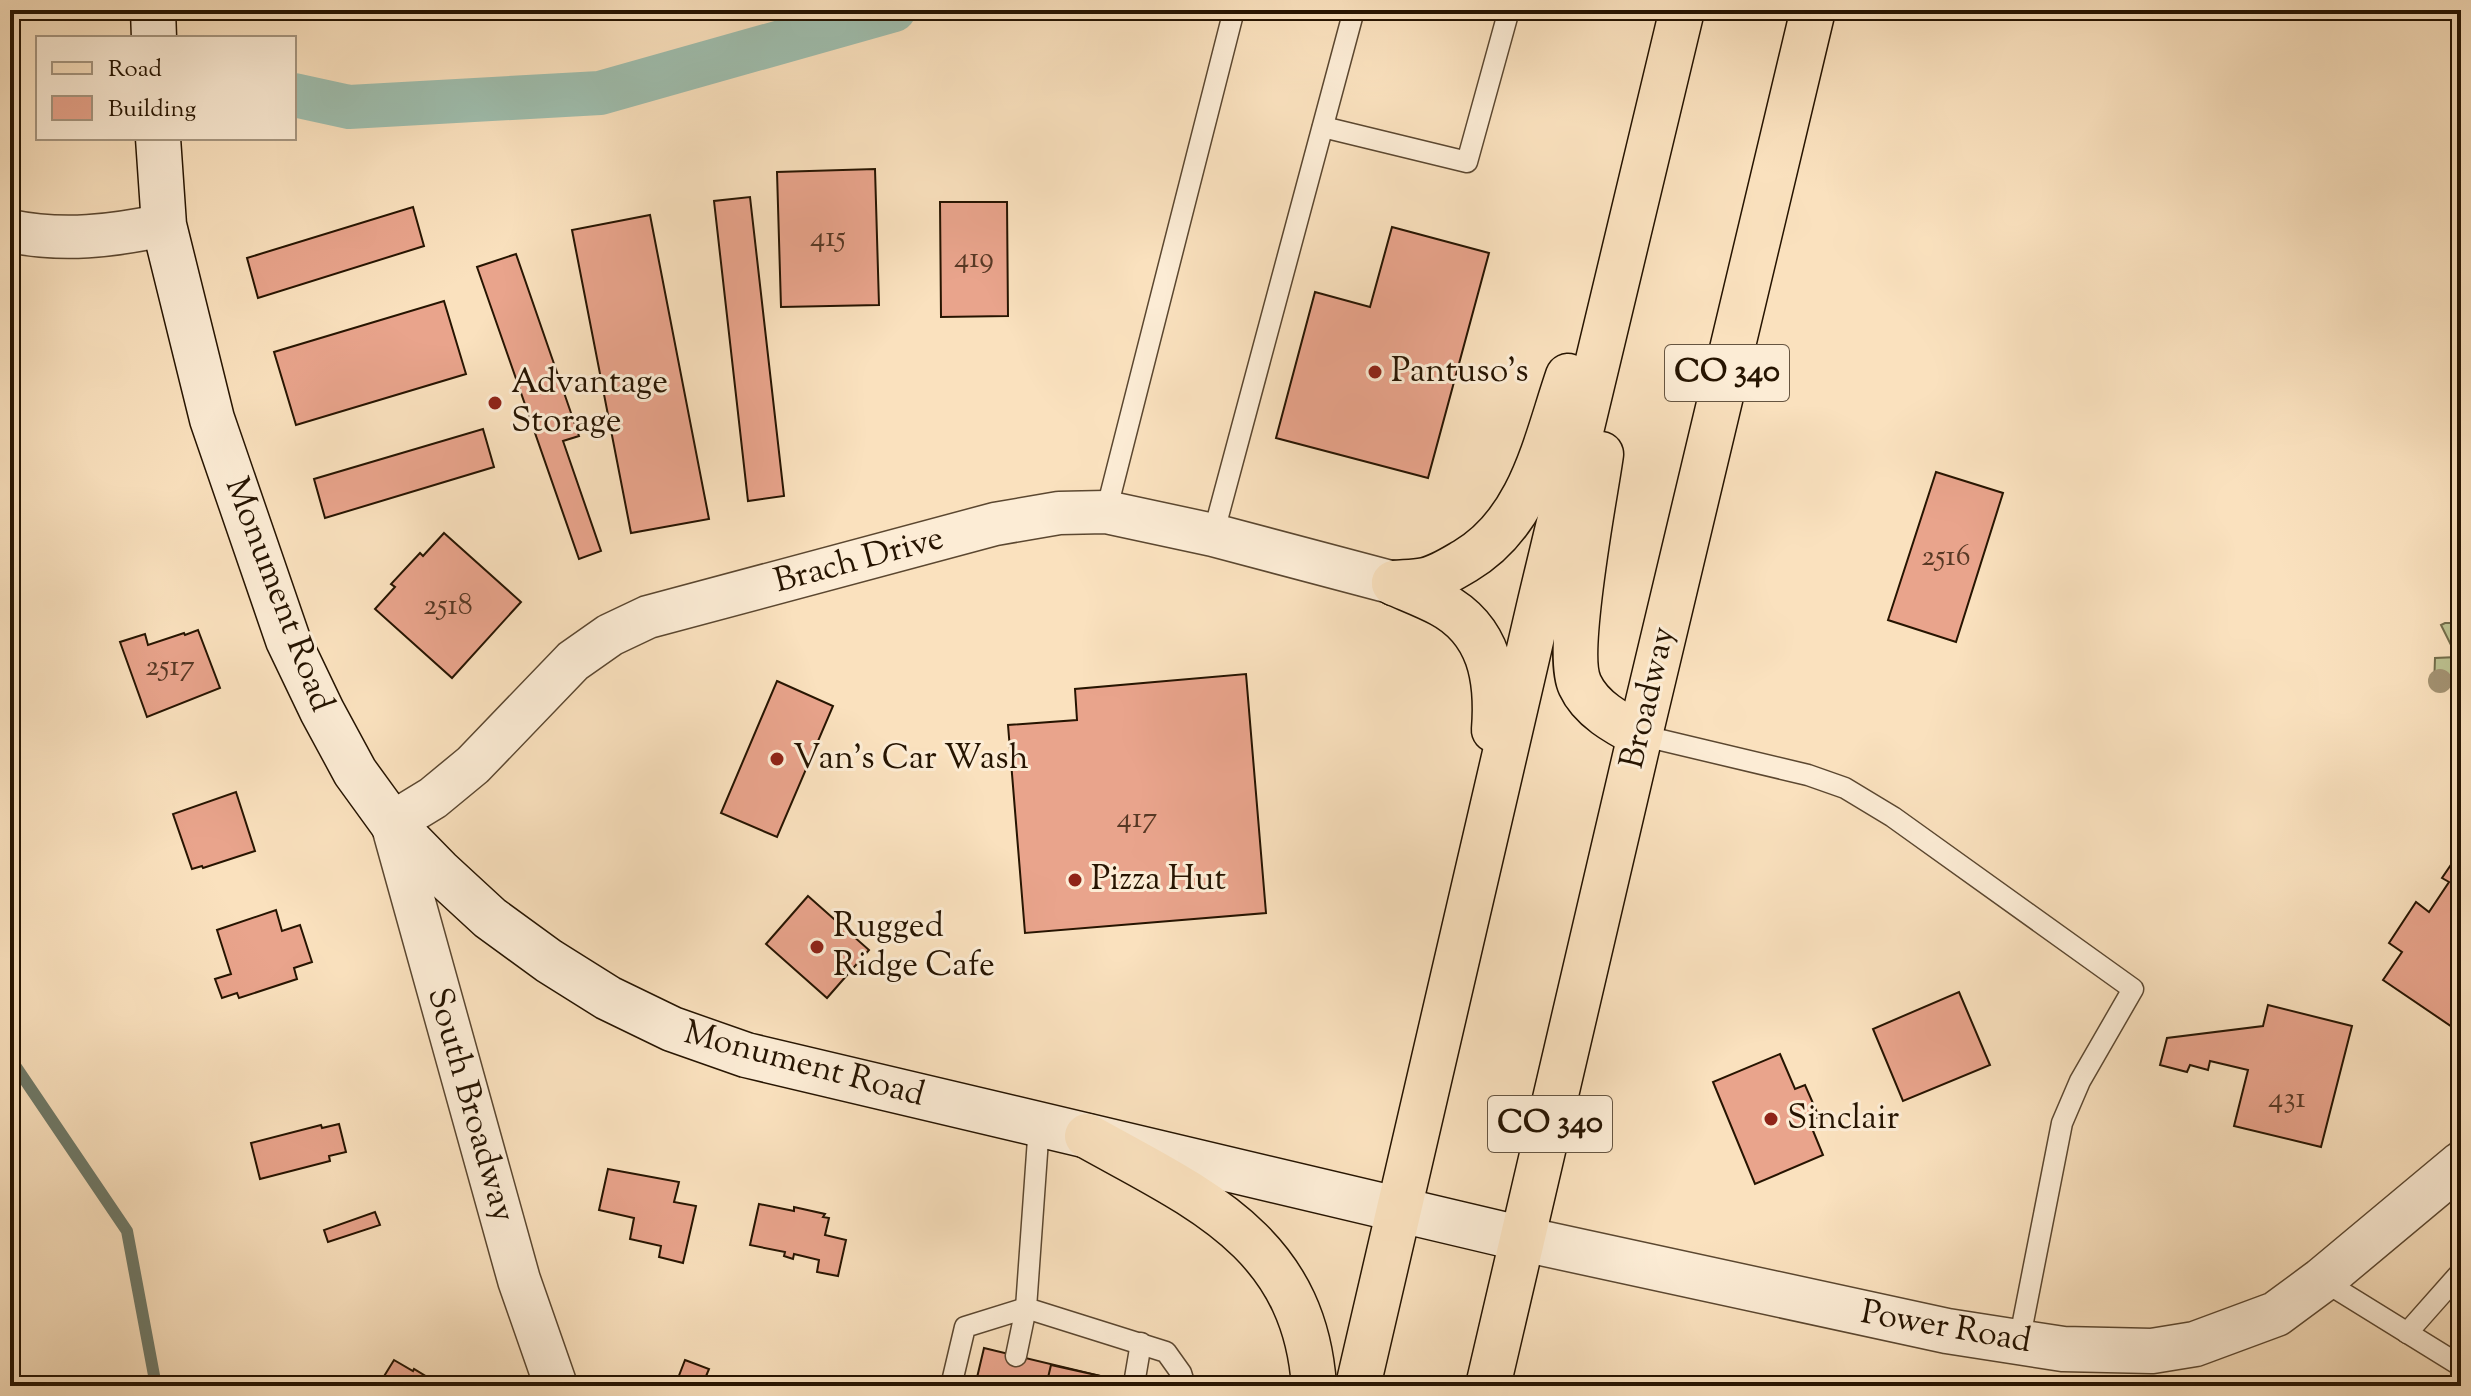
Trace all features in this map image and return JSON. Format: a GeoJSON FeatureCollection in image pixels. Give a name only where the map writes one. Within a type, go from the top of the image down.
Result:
{"type":"FeatureCollection","features":[{"type":"Feature","properties":{"kind":"main road"},"geometry":{"type":"LineString","coordinates":[[153,10],[154,36]]}},
{"type":"Feature","properties":{"kind":"main road"},"geometry":{"type":"LineString","coordinates":[[1358,1386],[1682,10]]}},
{"type":"Feature","properties":{"kind":"main road","name":"Broadway"},"geometry":{"type":"LineString","coordinates":[[1488,1386],[1813,10]]}},
{"type":"Feature","properties":{"kind":"main road","name":"Monument Road"},"geometry":{"type":"LineString","coordinates":[[158,140],[164,225],[212,419],[288,640],[355,772],[392,823],[490,918],[549,961],[608,998],[672,1029],[746,1055],[1523,1239]]}},
{"type":"Feature","properties":{"kind":"main road"},"geometry":{"type":"LineString","coordinates":[[1394,583],[1428,579],[1476,555],[1499,534],[1517,511],[1532,483],[1643,171]]}},
{"type":"Feature","properties":{"kind":"main road"},"geometry":{"type":"LineString","coordinates":[[1640,735],[1617,723],[1591,703],[1578,683],[1574,655],[1643,171]]}},
{"type":"Feature","properties":{"kind":"main road"},"geometry":{"type":"LineString","coordinates":[[1394,583],[1444,605],[1463,620],[1482,643],[1494,677],[1495,726],[1480,860]]}},
{"type":"Feature","properties":{"kind":"main road"},"geometry":{"type":"LineString","coordinates":[[1087,1136],[1191,1193],[1227,1219],[1259,1249],[1284,1280],[1300,1314],[1312,1353],[1314,1386]]}},
{"type":"Feature","properties":{"kind":"main road","name":"Power Road"},"geometry":{"type":"LineString","coordinates":[[1523,1239],[1947,1331],[2063,1349],[2152,1351],[2195,1344],[2276,1314],[2322,1280],[2461,1164]]}},
{"type":"Feature","properties":{"kind":"street"},"geometry":{"type":"LineString","coordinates":[[10,231],[71,238],[119,235],[164,225]]}},
{"type":"Feature","properties":{"kind":"street","name":"Brach Drive"},"geometry":{"type":"LineString","coordinates":[[392,823],[433,798],[473,765],[573,661],[610,635],[648,617],[995,524],[1059,513],[1106,512],[1213,535],[1394,583]]}},
{"type":"Feature","properties":{"kind":"street","name":"South Broadway"},"geometry":{"type":"LineString","coordinates":[[392,823],[519,1280],[556,1386]]}},
{"type":"Feature","properties":{"kind":"lane"},"geometry":{"type":"LineString","coordinates":[[1106,512],[1234,10]]}},
{"type":"Feature","properties":{"kind":"lane"},"geometry":{"type":"LineString","coordinates":[[1213,535],[1354,10]]}},
{"type":"Feature","properties":{"kind":"lane"},"geometry":{"type":"LineString","coordinates":[[1323,127],[1467,162],[1509,10]]}},
{"type":"Feature","properties":{"kind":"lane"},"geometry":{"type":"LineString","coordinates":[[1640,735],[1808,775],[1845,788],[1893,817],[2133,989],[2080,1081],[2062,1123],[2019,1342]]}},
{"type":"Feature","properties":{"kind":"lane"},"geometry":{"type":"LineString","coordinates":[[1016,1356],[1026,1308],[1039,1125]]}},
{"type":"Feature","properties":{"kind":"lane"},"geometry":{"type":"LineString","coordinates":[[2407,1333],[2461,1272]]}},
{"type":"Feature","properties":{"kind":"lane"},"geometry":{"type":"LineString","coordinates":[[2322,1280],[2461,1366]]}},
{"type":"Feature","properties":{"kind":"lane"},"geometry":{"type":"LineString","coordinates":[[951,1386],[965,1327],[1026,1308],[1166,1352],[1181,1373],[1185,1386]]}},
{"type":"Feature","properties":{"kind":"lane"},"geometry":{"type":"LineString","coordinates":[[1134,1384],[1141,1343]]}},
{"type":"Feature","properties":{"kind":"green space"},"geometry":{"type":"Polygon","coordinates":[[[2461,623],[2461,652],[2454,678],[2440,691],[2434,688],[2435,658],[2457,657],[2441,625],[2461,623]]]}},
{"type":"Feature","properties":{"kind":"building"},"geometry":{"type":"Polygon","coordinates":[[[875,169],[879,305],[781,307],[777,172],[875,169]]]}},
{"type":"Feature","properties":{"kind":"building"},"geometry":{"type":"Polygon","coordinates":[[[750,197],[784,496],[748,501],[714,201],[750,197]]]}},
{"type":"Feature","properties":{"kind":"building"},"geometry":{"type":"Polygon","coordinates":[[[940,202],[1007,202],[1008,316],[941,317],[940,202]]]}},
{"type":"Feature","properties":{"kind":"building"},"geometry":{"type":"Polygon","coordinates":[[[413,207],[424,246],[258,298],[247,258],[413,207]]]}},
{"type":"Feature","properties":{"kind":"building"},"geometry":{"type":"Polygon","coordinates":[[[650,215],[709,519],[631,533],[572,230],[650,215]]]}},
{"type":"Feature","properties":{"kind":"building","name":"Pantuso's"},"geometry":{"type":"Polygon","coordinates":[[[1392,227],[1489,253],[1428,478],[1276,438],[1315,292],[1370,307],[1392,227]]]}},
{"type":"Feature","properties":{"kind":"building"},"geometry":{"type":"Polygon","coordinates":[[[516,254],[579,436],[563,441],[601,551],[579,559],[477,267],[516,254]]]}},
{"type":"Feature","properties":{"kind":"building"},"geometry":{"type":"Polygon","coordinates":[[[444,301],[466,374],[296,425],[274,352],[444,301]]]}},
{"type":"Feature","properties":{"kind":"building"},"geometry":{"type":"Polygon","coordinates":[[[483,429],[494,467],[325,518],[314,479],[483,429]]]}},
{"type":"Feature","properties":{"kind":"building"},"geometry":{"type":"Polygon","coordinates":[[[1936,472],[2003,493],[1956,642],[1888,620],[1936,472]]]}},
{"type":"Feature","properties":{"kind":"building"},"geometry":{"type":"Polygon","coordinates":[[[444,533],[521,602],[452,678],[375,609],[395,587],[391,584],[444,533]]]}},
{"type":"Feature","properties":{"kind":"building"},"geometry":{"type":"Polygon","coordinates":[[[198,630],[220,688],[147,717],[120,642],[145,634],[148,645],[198,630]]]}},
{"type":"Feature","properties":{"kind":"building"},"geometry":{"type":"Polygon","coordinates":[[[1246,674],[1266,913],[1025,933],[1008,725],[1077,720],[1075,689],[1246,674]]]}},
{"type":"Feature","properties":{"kind":"building","name":"Van's Car Wash"},"geometry":{"type":"Polygon","coordinates":[[[777,681],[833,706],[777,837],[721,813],[777,681]]]}},
{"type":"Feature","properties":{"kind":"building"},"geometry":{"type":"Polygon","coordinates":[[[236,792],[255,851],[192,869],[173,814],[236,792]]]}},
{"type":"Feature","properties":{"kind":"building"},"geometry":{"type":"Polygon","coordinates":[[[2461,850],[2461,1033],[2383,980],[2402,952],[2389,943],[2416,902],[2429,912],[2449,882],[2442,878],[2461,850]]]}},
{"type":"Feature","properties":{"kind":"building","name":"Rugged Ridge Cafe"},"geometry":{"type":"Polygon","coordinates":[[[808,896],[869,950],[827,998],[766,944],[808,896]]]}},
{"type":"Feature","properties":{"kind":"building"},"geometry":{"type":"Polygon","coordinates":[[[276,910],[282,931],[300,925],[312,962],[294,968],[297,979],[239,998],[237,993],[222,998],[215,979],[231,974],[217,930],[276,910]]]}},
{"type":"Feature","properties":{"kind":"building","name":"Sinclair"},"geometry":{"type":"Polygon","coordinates":[[[1959,992],[1990,1065],[1903,1101],[1873,1029],[1959,992]]]}},
{"type":"Feature","properties":{"kind":"building"},"geometry":{"type":"Polygon","coordinates":[[[2268,1005],[2352,1026],[2321,1147],[2234,1126],[2248,1070],[2210,1061],[2208,1070],[2190,1065],[2187,1072],[2160,1065],[2167,1038],[2263,1026],[2268,1005]]]}},
{"type":"Feature","properties":{"kind":"building","name":"Sinclair"},"geometry":{"type":"Polygon","coordinates":[[[1780,1054],[1795,1089],[1805,1085],[1819,1117],[1809,1121],[1823,1155],[1755,1184],[1713,1082],[1780,1054]]]}},
{"type":"Feature","properties":{"kind":"building"},"geometry":{"type":"Polygon","coordinates":[[[339,1124],[346,1152],[329,1156],[330,1161],[260,1179],[251,1143],[321,1125],[322,1128],[339,1124]]]}},
{"type":"Feature","properties":{"kind":"building"},"geometry":{"type":"Polygon","coordinates":[[[608,1169],[679,1182],[674,1202],[696,1206],[683,1263],[659,1257],[661,1246],[630,1239],[634,1218],[599,1210],[608,1169]]]}},
{"type":"Feature","properties":{"kind":"building"},"geometry":{"type":"Polygon","coordinates":[[[759,1204],[825,1214],[823,1217],[829,1218],[825,1235],[846,1240],[838,1276],[817,1272],[819,1260],[794,1254],[793,1259],[784,1256],[785,1252],[750,1245],[759,1204]]]}},
{"type":"Feature","properties":{"kind":"building"},"geometry":{"type":"Polygon","coordinates":[[[375,1212],[380,1225],[328,1242],[324,1230],[375,1212]]]}},
{"type":"Feature","properties":{"kind":"building"},"geometry":{"type":"Polygon","coordinates":[[[984,1348],[1142,1386],[975,1386],[984,1348]]]}},
{"type":"Feature","properties":{"kind":"building"},"geometry":{"type":"Polygon","coordinates":[[[394,1360],[414,1369],[442,1386],[378,1386],[394,1360]]]}},
{"type":"Feature","properties":{"kind":"building"},"geometry":{"type":"Polygon","coordinates":[[[685,1360],[709,1369],[702,1386],[675,1386],[685,1360]]]}},
{"type":"Feature","properties":{"kind":"building"},"geometry":{"type":"Polygon","coordinates":[[[1051,1365],[1105,1377],[1103,1386],[1046,1386],[1051,1365]]]}},
{"type":"Feature","properties":{"kind":"waterway"},"geometry":{"type":"LineString","coordinates":[[296,95],[349,107],[600,93],[894,10]]}},
{"type":"Feature","properties":{"kind":"waterway"},"geometry":{"type":"LineString","coordinates":[[10,1058],[127,1231],[156,1386]]}},
{"type":"Feature","properties":{"kind":"place","name":"Pantuso's"},"geometry":{"type":"Point","coordinates":[1375,372]}},
{"type":"Feature","properties":{"kind":"place","name":"Advantage Storage"},"geometry":{"type":"Point","coordinates":[495,403]}},
{"type":"Feature","properties":{"kind":"place","name":"Van's Car Wash"},"geometry":{"type":"Point","coordinates":[777,759]}},
{"type":"Feature","properties":{"kind":"place","name":"Pizza Hut"},"geometry":{"type":"Point","coordinates":[1075,880]}},
{"type":"Feature","properties":{"kind":"place","name":"Rugged Ridge Cafe"},"geometry":{"type":"Point","coordinates":[817,947]}},
{"type":"Feature","properties":{"kind":"place","name":"Sinclair"},"geometry":{"type":"Point","coordinates":[1771,1119]}}]}
